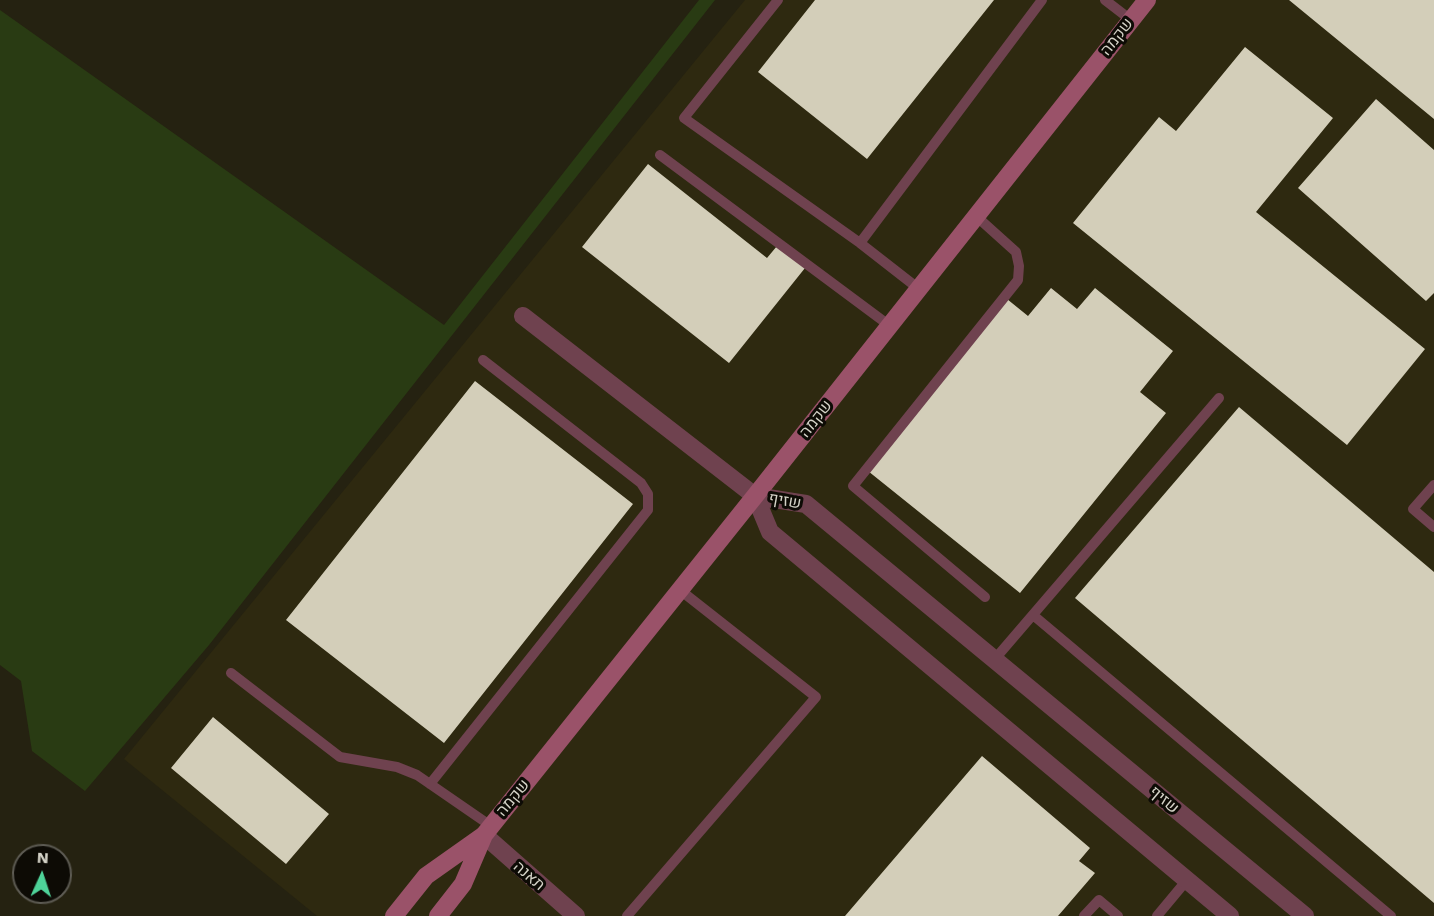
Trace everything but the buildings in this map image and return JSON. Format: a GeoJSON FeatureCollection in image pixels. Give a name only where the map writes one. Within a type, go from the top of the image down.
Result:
{"type":"FeatureCollection","features":[{"type":"Feature","properties":{"kind":"street","name":"שקמה"},"geometry":{"type":"LineString","coordinates":[[438,916],[463,884],[487,831],[1147,0]]}},
{"type":"Feature","properties":{"kind":"street"},"geometry":{"type":"LineString","coordinates":[[523,316],[755,496]]}},
{"type":"Feature","properties":{"kind":"street","name":"שזיף"},"geometry":{"type":"LineString","coordinates":[[755,496],[806,504],[1305,916]]}},
{"type":"Feature","properties":{"kind":"street","name":"שזיף"},"geometry":{"type":"LineString","coordinates":[[755,496],[770,532],[1230,916]]}},
{"type":"Feature","properties":{"kind":"street","name":"שקמה"},"geometry":{"type":"LineString","coordinates":[[394,916],[426,876],[487,831]]}},
{"type":"Feature","properties":{"kind":"street","name":"תאנה"},"geometry":{"type":"LineString","coordinates":[[487,831],[576,916]]}},
{"type":"Feature","properties":{"kind":"lane"},"geometry":{"type":"LineString","coordinates":[[778,0],[684,117],[860,243],[919,289]]}},
{"type":"Feature","properties":{"kind":"lane"},"geometry":{"type":"LineString","coordinates":[[860,243],[1042,0]]}},
{"type":"Feature","properties":{"kind":"lane"},"geometry":{"type":"LineString","coordinates":[[1105,0],[1131,20]]}},
{"type":"Feature","properties":{"kind":"lane"},"geometry":{"type":"LineString","coordinates":[[660,155],[890,326]]}},
{"type":"Feature","properties":{"kind":"lane"},"geometry":{"type":"LineString","coordinates":[[976,216],[1016,252],[1019,266],[1018,280],[853,486],[985,597]]}},
{"type":"Feature","properties":{"kind":"lane"},"geometry":{"type":"LineString","coordinates":[[430,783],[648,510],[648,494],[641,483],[483,360]]}},
{"type":"Feature","properties":{"kind":"lane"},"geometry":{"type":"LineString","coordinates":[[994,660],[1219,398]]}},
{"type":"Feature","properties":{"kind":"lane"},"geometry":{"type":"LineString","coordinates":[[1434,485],[1413,508],[1434,526]]}},
{"type":"Feature","properties":{"kind":"lane"},"geometry":{"type":"LineString","coordinates":[[627,916],[816,697],[680,590]]}},
{"type":"Feature","properties":{"kind":"lane"},"geometry":{"type":"LineString","coordinates":[[1033,615],[1391,916]]}},
{"type":"Feature","properties":{"kind":"lane"},"geometry":{"type":"LineString","coordinates":[[231,674],[340,757],[397,767],[417,775],[430,783],[487,831]]}},
{"type":"Feature","properties":{"kind":"lane"},"geometry":{"type":"LineString","coordinates":[[1157,916],[1187,879]]}},
{"type":"Feature","properties":{"kind":"lane"},"geometry":{"type":"LineString","coordinates":[[1084,916],[1099,900],[1118,916]]}},
{"type":"Feature","properties":{"kind":"shaded area"},"geometry":{"type":"Polygon","coordinates":[[[745,0],[1434,0],[1434,916],[317,916],[124,759],[745,0]]]}},
{"type":"Feature","properties":{"kind":"green space"},"geometry":{"type":"Polygon","coordinates":[[[699,0],[715,0],[209,645],[85,791],[32,751],[21,681],[0,665],[0,10],[444,325],[699,0]]]}}]}
